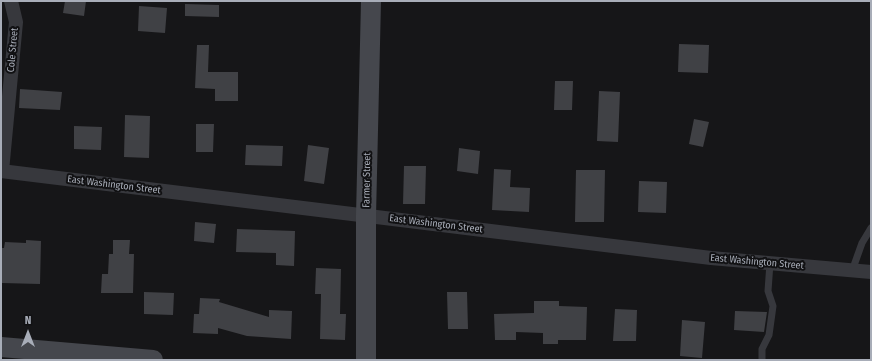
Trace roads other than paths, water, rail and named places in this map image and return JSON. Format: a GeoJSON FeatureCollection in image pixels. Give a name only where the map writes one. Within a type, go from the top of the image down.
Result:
{"type":"FeatureCollection","features":[{"type":"Feature","properties":{"kind":"street","name":"Cole Street"},"geometry":{"type":"LineString","coordinates":[[2,171],[16,22],[11,1]]}},
{"type":"Feature","properties":{"kind":"street","name":"Farmer Street"},"geometry":{"type":"LineString","coordinates":[[366,360],[366,216],[371,1]]}},
{"type":"Feature","properties":{"kind":"street","name":"East Washington Street"},"geometry":{"type":"LineString","coordinates":[[2,171],[703,257],[871,272]]}},
{"type":"Feature","properties":{"kind":"street"},"geometry":{"type":"LineString","coordinates":[[1,347],[153,360]]}},
{"type":"Feature","properties":{"kind":"lane"},"geometry":{"type":"LineString","coordinates":[[852,271],[862,243],[871,228]]}},
{"type":"Feature","properties":{"kind":"lane"},"geometry":{"type":"LineString","coordinates":[[762,360],[762,349],[769,334],[773,306],[768,291],[770,263]]}}]}
